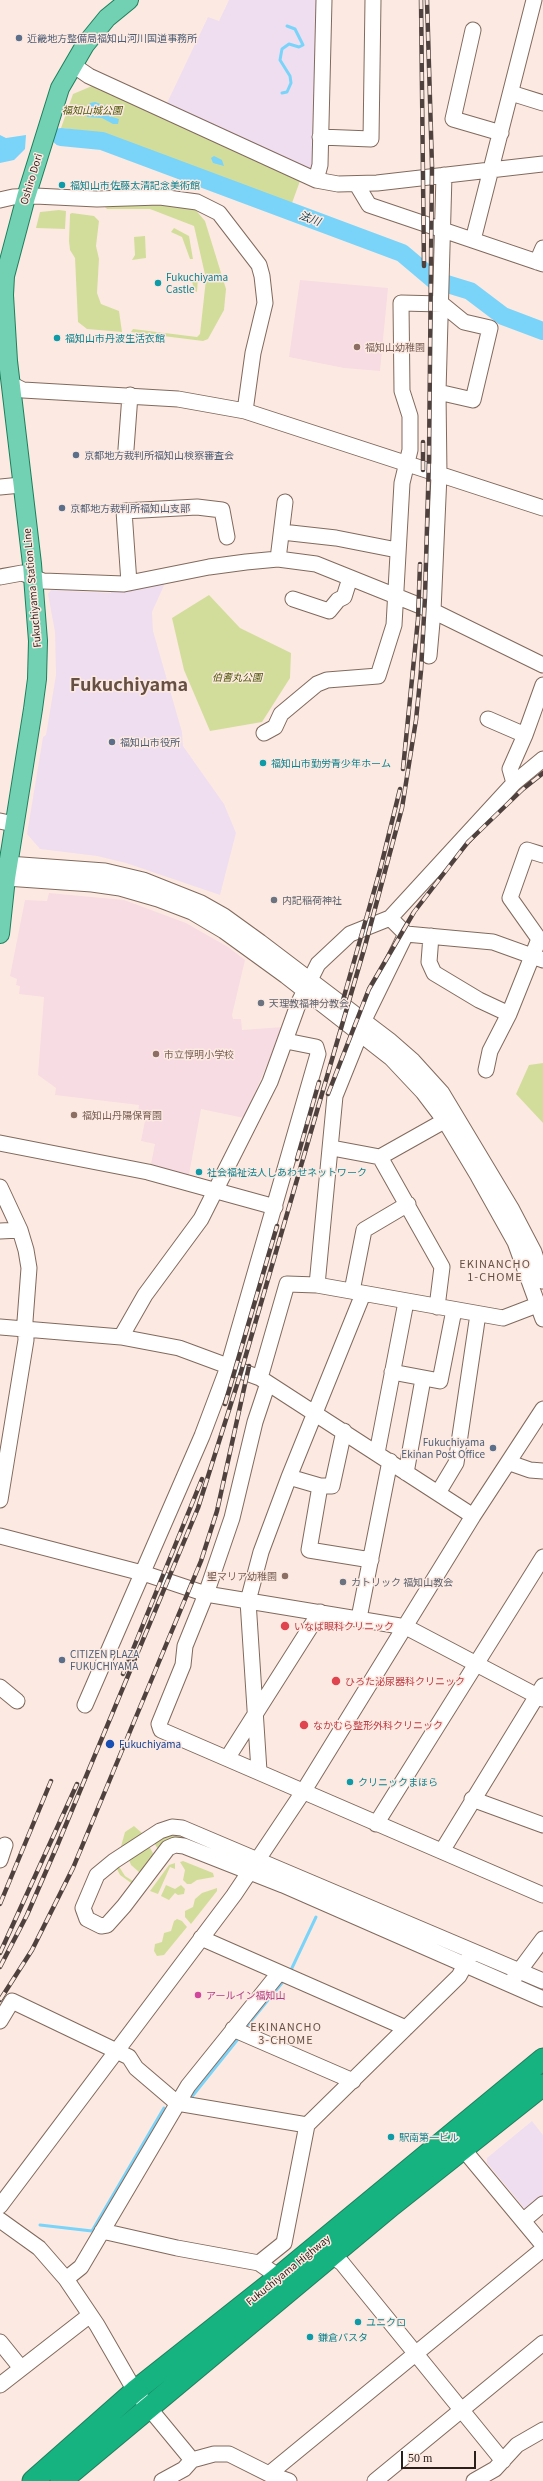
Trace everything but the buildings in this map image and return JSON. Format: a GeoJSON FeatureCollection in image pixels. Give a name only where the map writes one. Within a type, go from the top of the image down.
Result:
{"type":"FeatureCollection","features":[{"type":"Feature","properties":{"kind":"highway","name":"Fukuchiyama Highway"},"geometry":{"type":"LineString","coordinates":[[61,2481],[148,2408],[543,2059]]}},
{"type":"Feature","properties":{"kind":"highway","name":"Fukuchiyama Highway"},"geometry":{"type":"LineString","coordinates":[[33,2481],[135,2392],[280,2277],[327,2249],[392,2205],[464,2150],[543,2085]]}},
{"type":"Feature","properties":{"kind":"main road","name":"Oshiro Dori"},"geometry":{"type":"LineString","coordinates":[[4,382],[5,276],[26,197],[60,88],[85,45],[107,18],[129,0]]}},
{"type":"Feature","properties":{"kind":"main road","name":"Fukuchiyama Station Line"},"geometry":{"type":"LineString","coordinates":[[0,934],[5,875],[7,822],[37,679],[38,641],[33,577],[21,485],[4,382]]}},
{"type":"Feature","properties":{"kind":"street"},"geometry":{"type":"LineString","coordinates":[[316,180],[320,165],[324,0]]}},
{"type":"Feature","properties":{"kind":"street"},"geometry":{"type":"LineString","coordinates":[[320,137],[370,139],[373,0]]}},
{"type":"Feature","properties":{"kind":"street"},"geometry":{"type":"LineString","coordinates":[[473,240],[534,0]]}},
{"type":"Feature","properties":{"kind":"street"},"geometry":{"type":"LineString","coordinates":[[474,30],[453,119],[501,133]]}},
{"type":"Feature","properties":{"kind":"street"},"geometry":{"type":"LineString","coordinates":[[73,65],[96,79],[316,180],[338,184],[357,185],[543,164]]}},
{"type":"Feature","properties":{"kind":"street"},"geometry":{"type":"LineString","coordinates":[[511,93],[543,103]]}},
{"type":"Feature","properties":{"kind":"street"},"geometry":{"type":"LineString","coordinates":[[429,656],[433,611],[439,475],[438,392],[444,176]]}},
{"type":"Feature","properties":{"kind":"street"},"geometry":{"type":"LineString","coordinates":[[357,185],[369,205],[540,263],[543,248]]}},
{"type":"Feature","properties":{"kind":"street"},"geometry":{"type":"LineString","coordinates":[[0,200],[26,197],[97,199],[160,197],[197,202],[219,213],[260,265],[262,276],[265,303],[253,353],[245,411]]}},
{"type":"Feature","properties":{"kind":"street"},"geometry":{"type":"LineString","coordinates":[[438,392],[473,400],[490,328],[464,322],[441,299]]}},
{"type":"Feature","properties":{"kind":"street"},"geometry":{"type":"LineString","coordinates":[[264,734],[275,727],[281,714],[317,684],[327,680],[378,676],[394,624],[402,483],[410,450],[410,416],[402,391],[401,303],[441,299]]}},
{"type":"Feature","properties":{"kind":"street"},"geometry":{"type":"LineString","coordinates":[[4,382],[23,390],[130,395],[210,403],[245,411],[543,508]]}},
{"type":"Feature","properties":{"kind":"street"},"geometry":{"type":"LineString","coordinates":[[126,449],[130,395]]}},
{"type":"Feature","properties":{"kind":"street"},"geometry":{"type":"LineString","coordinates":[[0,487],[21,485]]}},
{"type":"Feature","properties":{"kind":"street"},"geometry":{"type":"LineString","coordinates":[[278,559],[285,502]]}},
{"type":"Feature","properties":{"kind":"street"},"geometry":{"type":"LineString","coordinates":[[129,583],[124,511],[197,507],[222,510],[227,537]]}},
{"type":"Feature","properties":{"kind":"street"},"geometry":{"type":"LineString","coordinates":[[282,532],[336,538],[397,550]]}},
{"type":"Feature","properties":{"kind":"street"},"geometry":{"type":"LineString","coordinates":[[0,577],[22,573],[47,581],[129,583],[209,567],[278,559],[327,566],[350,578],[433,611],[543,665]]}},
{"type":"Feature","properties":{"kind":"street"},"geometry":{"type":"LineString","coordinates":[[293,599],[329,611],[338,600],[344,597],[350,578]]}},
{"type":"Feature","properties":{"kind":"street"},"geometry":{"type":"LineString","coordinates":[[514,783],[510,769],[525,736],[543,685]]}},
{"type":"Feature","properties":{"kind":"street"},"geometry":{"type":"LineString","coordinates":[[488,719],[525,736]]}},
{"type":"Feature","properties":{"kind":"street"},"geometry":{"type":"LineString","coordinates":[[121,1337],[145,1295],[201,1219],[214,1190],[250,1125],[270,1082],[306,984],[318,964],[350,934],[390,918],[514,783],[543,759]]}},
{"type":"Feature","properties":{"kind":"street"},"geometry":{"type":"LineString","coordinates":[[486,1070],[490,1051],[508,1019],[509,1014],[538,958],[539,939],[510,898],[527,850],[543,855]]}},
{"type":"Feature","properties":{"kind":"street"},"geometry":{"type":"LineString","coordinates":[[5,875],[120,888],[158,899],[192,912],[306,984],[362,1028],[423,1092],[450,1117],[538,1250],[543,1281]]}},
{"type":"Feature","properties":{"kind":"street"},"geometry":{"type":"LineString","coordinates":[[390,918],[406,934],[494,942],[538,958]]}},
{"type":"Feature","properties":{"kind":"street"},"geometry":{"type":"LineString","coordinates":[[317,1285],[332,1148],[335,1096],[362,1028],[406,934]]}},
{"type":"Feature","properties":{"kind":"street"},"geometry":{"type":"LineString","coordinates":[[431,936],[429,962],[434,973],[478,1000],[509,1014]]}},
{"type":"Feature","properties":{"kind":"street"},"geometry":{"type":"LineString","coordinates":[[85,1705],[141,1572],[202,1436],[228,1366],[318,1054],[316,1047],[286,1041]]}},
{"type":"Feature","properties":{"kind":"street"},"geometry":{"type":"LineString","coordinates":[[332,1148],[380,1157],[450,1117]]}},
{"type":"Feature","properties":{"kind":"street"},"geometry":{"type":"LineString","coordinates":[[450,1117],[515,1242],[543,1319]]}},
{"type":"Feature","properties":{"kind":"street"},"geometry":{"type":"LineString","coordinates":[[0,1143],[148,1172],[275,1207]]}},
{"type":"Feature","properties":{"kind":"street"},"geometry":{"type":"LineString","coordinates":[[380,1157],[408,1204],[442,1267],[437,1307]]}},
{"type":"Feature","properties":{"kind":"street"},"geometry":{"type":"LineString","coordinates":[[0,1187],[20,1230],[26,1250],[29,1268],[26,1340],[4,1446],[0,1500]]}},
{"type":"Feature","properties":{"kind":"street"},"geometry":{"type":"LineString","coordinates":[[258,1771],[248,1601],[261,1552],[358,1293],[364,1230],[408,1204]]}},
{"type":"Feature","properties":{"kind":"street"},"geometry":{"type":"LineString","coordinates":[[0,1231],[20,1230]]}},
{"type":"Feature","properties":{"kind":"street"},"geometry":{"type":"LineString","coordinates":[[537,1305],[503,1318],[317,1285],[287,1284],[232,1518],[206,1594],[185,1646],[183,1665],[160,1724],[161,1730],[543,1895]]}},
{"type":"Feature","properties":{"kind":"street"},"geometry":{"type":"LineString","coordinates":[[377,1453],[406,1302]]}},
{"type":"Feature","properties":{"kind":"street"},"geometry":{"type":"LineString","coordinates":[[392,1372],[440,1381],[454,1310]]}},
{"type":"Feature","properties":{"kind":"street"},"geometry":{"type":"LineString","coordinates":[[438,1493],[456,1463],[478,1314]]}},
{"type":"Feature","properties":{"kind":"street"},"geometry":{"type":"LineString","coordinates":[[0,1327],[121,1337],[179,1348],[264,1380],[473,1516]]}},
{"type":"Feature","properties":{"kind":"street"},"geometry":{"type":"LineString","coordinates":[[406,1473],[424,1379]]}},
{"type":"Feature","properties":{"kind":"street"},"geometry":{"type":"LineString","coordinates":[[0,2206],[201,1938],[258,1859],[303,1792],[473,1516],[510,1463],[543,1409]]}},
{"type":"Feature","properties":{"kind":"street"},"geometry":{"type":"LineString","coordinates":[[289,1477],[320,1486],[332,1486],[344,1431]]}},
{"type":"Feature","properties":{"kind":"street"},"geometry":{"type":"LineString","coordinates":[[359,1618],[390,1461]]}},
{"type":"Feature","properties":{"kind":"street"},"geometry":{"type":"LineString","coordinates":[[510,1463],[530,1470],[543,1471]]}},
{"type":"Feature","properties":{"kind":"street"},"geometry":{"type":"LineString","coordinates":[[320,1486],[309,1550],[371,1560]]}},
{"type":"Feature","properties":{"kind":"street"},"geometry":{"type":"LineString","coordinates":[[0,1536],[141,1572],[206,1594],[406,1626],[476,1664],[541,1693],[472,1799],[442,1851]]}},
{"type":"Feature","properties":{"kind":"street"},"geometry":{"type":"LineString","coordinates":[[376,1824],[543,1557]]}},
{"type":"Feature","properties":{"kind":"street"},"geometry":{"type":"LineString","coordinates":[[228,1758],[320,1612]]}},
{"type":"Feature","properties":{"kind":"street"},"geometry":{"type":"LineString","coordinates":[[0,1687],[17,1701]]}},
{"type":"Feature","properties":{"kind":"street"},"geometry":{"type":"LineString","coordinates":[[472,1799],[543,1825]]}},
{"type":"Feature","properties":{"kind":"street"},"geometry":{"type":"LineString","coordinates":[[543,1981],[520,1971],[470,1958],[184,1846],[175,1845],[168,1848],[124,1906],[107,1925],[101,1926],[94,1924],[84,1914],[85,1899],[97,1875],[148,1837],[166,1828],[182,1828],[258,1859],[470,1958],[510,1984],[543,1999]]}},
{"type":"Feature","properties":{"kind":"street"},"geometry":{"type":"LineString","coordinates":[[0,1860],[5,1846]]}},
{"type":"Feature","properties":{"kind":"street"},"geometry":{"type":"LineString","coordinates":[[201,1938],[279,1974],[406,2028]]}},
{"type":"Feature","properties":{"kind":"street"},"geometry":{"type":"LineString","coordinates":[[510,1984],[543,1939]]}},
{"type":"Feature","properties":{"kind":"street"},"geometry":{"type":"LineString","coordinates":[[259,2263],[284,2243],[307,2125],[459,1976],[470,1958]]}},
{"type":"Feature","properties":{"kind":"street"},"geometry":{"type":"LineString","coordinates":[[66,2279],[81,2267],[188,2086],[279,1974]]}},
{"type":"Feature","properties":{"kind":"street"},"geometry":{"type":"LineString","coordinates":[[0,2021],[6,1998],[128,2057],[136,2068],[177,2103],[307,2125]]}},
{"type":"Feature","properties":{"kind":"street"},"geometry":{"type":"LineString","coordinates":[[233,2029],[353,2081]]}},
{"type":"Feature","properties":{"kind":"street"},"geometry":{"type":"LineString","coordinates":[[464,2150],[524,2220],[543,2245]]}},
{"type":"Feature","properties":{"kind":"street"},"geometry":{"type":"LineString","coordinates":[[524,2220],[543,2204]]}},
{"type":"Feature","properties":{"kind":"street"},"geometry":{"type":"LineString","coordinates":[[0,2220],[39,2248],[66,2279],[90,2315],[135,2392],[192,2460]]}},
{"type":"Feature","properties":{"kind":"street"},"geometry":{"type":"LineString","coordinates":[[102,2231],[177,2248],[259,2263],[280,2277]]}},
{"type":"Feature","properties":{"kind":"street"},"geometry":{"type":"LineString","coordinates":[[327,2249],[342,2263],[503,2461]]}},
{"type":"Feature","properties":{"kind":"street"},"geometry":{"type":"LineString","coordinates":[[269,2474],[543,2249]]}},
{"type":"Feature","properties":{"kind":"street"},"geometry":{"type":"LineString","coordinates":[[0,2385],[90,2315]]}},
{"type":"Feature","properties":{"kind":"street"},"geometry":{"type":"LineString","coordinates":[[0,2342],[20,2368]]}},
{"type":"Feature","properties":{"kind":"street"},"geometry":{"type":"LineString","coordinates":[[375,2481],[543,2343]]}},
{"type":"Feature","properties":{"kind":"street"},"geometry":{"type":"LineString","coordinates":[[474,2481],[495,2469],[517,2445],[543,2430]]}},
{"type":"Feature","properties":{"kind":"street"},"geometry":{"type":"LineString","coordinates":[[162,2481],[184,2469],[192,2460],[214,2454],[229,2454],[269,2474],[289,2481]]}},
{"type":"Feature","properties":{"kind":"shaded area"},"geometry":{"type":"Polygon","coordinates":[[[229,0],[319,0],[315,169],[311,170],[167,103],[208,17],[219,21],[229,0]]]}},
{"type":"Feature","properties":{"kind":"shaded area"},"geometry":{"type":"Polygon","coordinates":[[[300,280],[388,288],[380,371],[344,368],[289,357],[300,280]]]}},
{"type":"Feature","properties":{"kind":"shaded area","name":"福知山市役所"},"geometry":{"type":"Polygon","coordinates":[[[166,581],[152,612],[153,631],[182,732],[183,746],[224,804],[236,833],[220,895],[126,863],[97,856],[40,849],[27,834],[43,737],[46,735],[56,675],[55,632],[48,594],[51,590],[111,593],[111,589],[166,581]]]}},
{"type":"Feature","properties":{"kind":"shaded area","name":"市立惇明小学校"},"geometry":{"type":"Polygon","coordinates":[[[49,893],[124,900],[186,923],[228,947],[245,960],[232,1015],[233,1019],[241,1019],[242,1030],[283,1027],[244,1118],[201,1109],[188,1180],[150,1169],[155,1144],[141,1141],[146,1116],[138,1114],[139,1105],[55,1095],[56,1088],[38,1075],[44,997],[19,994],[20,986],[16,985],[17,979],[10,976],[25,900],[47,901],[49,893]]]}},
{"type":"Feature","properties":{"kind":"shaded area"},"geometry":{"type":"Polygon","coordinates":[[[532,2121],[543,2135],[543,2199],[529,2210],[525,2209],[487,2163],[487,2158],[532,2121]]]}},
{"type":"Feature","properties":{"kind":"green space","name":"福知山城公園"},"geometry":{"type":"Polygon","coordinates":[[[92,86],[197,131],[300,181],[292,203],[94,132],[61,128],[73,94],[92,86]]]}},
{"type":"Feature","properties":{"kind":"green space"},"geometry":{"type":"Polygon","coordinates":[[[148,201],[193,207],[205,221],[226,289],[224,310],[208,339],[203,341],[131,332],[133,329],[197,337],[200,334],[206,279],[194,226],[150,209],[107,209],[105,207],[106,204],[148,201]]]}},
{"type":"Feature","properties":{"kind":"green space"},"geometry":{"type":"Polygon","coordinates":[[[59,210],[66,211],[65,229],[36,228],[40,212],[59,210]]]}},
{"type":"Feature","properties":{"kind":"green space"},"geometry":{"type":"Polygon","coordinates":[[[70,214],[94,216],[99,221],[96,246],[99,259],[97,293],[101,304],[119,311],[122,332],[87,329],[78,322],[75,258],[70,250],[69,241],[70,214]]]}},
{"type":"Feature","properties":{"kind":"green space"},"geometry":{"type":"Polygon","coordinates":[[[174,228],[189,236],[193,259],[190,259],[182,237],[171,232],[174,228]]]}},
{"type":"Feature","properties":{"kind":"green space"},"geometry":{"type":"Polygon","coordinates":[[[145,236],[146,258],[132,260],[135,255],[134,237],[145,236]]]}},
{"type":"Feature","properties":{"kind":"green space"},"geometry":{"type":"Polygon","coordinates":[[[198,277],[197,292],[195,291],[191,279],[198,277]]]}},
{"type":"Feature","properties":{"kind":"green space","name":"伯耆丸公園"},"geometry":{"type":"Polygon","coordinates":[[[209,595],[240,628],[291,653],[290,678],[262,722],[210,731],[184,670],[172,618],[209,595]]]}},
{"type":"Feature","properties":{"kind":"green space"},"geometry":{"type":"Polygon","coordinates":[[[543,1063],[543,1123],[516,1094],[529,1065],[543,1063]]]}},
{"type":"Feature","properties":{"kind":"green space"},"geometry":{"type":"Polygon","coordinates":[[[134,1826],[143,1834],[120,1850],[125,1832],[134,1826]]]}},
{"type":"Feature","properties":{"kind":"green space"},"geometry":{"type":"Polygon","coordinates":[[[176,1833],[182,1836],[181,1840],[159,1851],[153,1841],[176,1833]]]}},
{"type":"Feature","properties":{"kind":"green space"},"geometry":{"type":"Polygon","coordinates":[[[148,1844],[155,1857],[146,1870],[139,1872],[131,1865],[129,1860],[132,1854],[148,1844]]]}},
{"type":"Feature","properties":{"kind":"green space"},"geometry":{"type":"Polygon","coordinates":[[[183,1861],[213,1873],[214,1877],[197,1880],[191,1884],[187,1884],[183,1880],[185,1870],[180,1862],[183,1861]]]}},
{"type":"Feature","properties":{"kind":"green space"},"geometry":{"type":"Polygon","coordinates":[[[175,1863],[175,1869],[170,1867],[158,1894],[150,1891],[169,1865],[175,1863]]]}},
{"type":"Feature","properties":{"kind":"green space"},"geometry":{"type":"Polygon","coordinates":[[[118,1865],[125,1876],[136,1883],[134,1885],[120,1875],[116,1867],[118,1865]]]}},
{"type":"Feature","properties":{"kind":"green space"},"geometry":{"type":"Polygon","coordinates":[[[166,1885],[175,1889],[181,1885],[185,1889],[184,1894],[178,1895],[175,1893],[169,1900],[161,1896],[166,1885]]]}},
{"type":"Feature","properties":{"kind":"green space"},"geometry":{"type":"Polygon","coordinates":[[[217,1888],[217,1891],[191,1924],[185,1917],[185,1911],[193,1907],[195,1899],[202,1893],[217,1888]]]}},
{"type":"Feature","properties":{"kind":"green space"},"geometry":{"type":"Polygon","coordinates":[[[177,1919],[182,1921],[187,1927],[164,1955],[157,1956],[154,1951],[155,1944],[162,1942],[164,1933],[171,1931],[174,1921],[177,1919]]]}},
{"type":"Feature","properties":{"kind":"water"},"geometry":{"type":"Polygon","coordinates":[[[95,102],[109,107],[109,116],[119,119],[118,124],[113,124],[102,118],[87,117],[86,110],[90,103],[95,102]]]}},
{"type":"Feature","properties":{"kind":"water"},"geometry":{"type":"Polygon","coordinates":[[[0,135],[6,138],[26,135],[25,149],[14,160],[0,163],[0,135]]]}},
{"type":"Feature","properties":{"kind":"water"},"geometry":{"type":"Polygon","coordinates":[[[214,156],[222,160],[224,166],[213,163],[211,158],[214,156]]]}},
{"type":"Feature","properties":{"kind":"waterway"},"geometry":{"type":"LineString","coordinates":[[282,93],[287,92],[291,83],[290,76],[280,60],[282,49],[289,44],[299,47],[303,45],[295,29],[287,26]]}},
{"type":"Feature","properties":{"kind":"waterway","name":"法川"},"geometry":{"type":"LineString","coordinates":[[61,137],[102,141],[402,253],[434,280],[470,291],[503,316],[543,331]]}},
{"type":"Feature","properties":{"kind":"waterway"},"geometry":{"type":"LineString","coordinates":[[291,1970],[316,1917]]}},
{"type":"Feature","properties":{"kind":"waterway"},"geometry":{"type":"LineString","coordinates":[[246,2027],[282,1983]]}},
{"type":"Feature","properties":{"kind":"waterway"},"geometry":{"type":"LineString","coordinates":[[190,2099],[238,2039]]}},
{"type":"Feature","properties":{"kind":"waterway"},"geometry":{"type":"LineString","coordinates":[[40,2225],[92,2231],[164,2108]]}},
{"type":"Feature","properties":{"kind":"railway"},"geometry":{"type":"LineString","coordinates":[[421,0],[424,266]]}},
{"type":"Feature","properties":{"kind":"railway"},"geometry":{"type":"LineString","coordinates":[[0,1967],[27,1915],[57,1846],[198,1508],[241,1372],[365,946],[402,808],[416,720],[421,671],[425,597],[429,458],[432,166],[427,0]]}},
{"type":"Feature","properties":{"kind":"railway"},"geometry":{"type":"LineString","coordinates":[[423,442],[423,470]]}},
{"type":"Feature","properties":{"kind":"railway"},"geometry":{"type":"LineString","coordinates":[[403,769],[418,619],[420,564]]}},
{"type":"Feature","properties":{"kind":"railway"},"geometry":{"type":"LineString","coordinates":[[328,1094],[369,989],[414,912],[468,842],[523,789],[543,773]]}},
{"type":"Feature","properties":{"kind":"railway"},"geometry":{"type":"LineString","coordinates":[[341,1007],[380,870],[400,789]]}},
{"type":"Feature","properties":{"kind":"railway"},"geometry":{"type":"LineString","coordinates":[[297,1159],[319,1082]]}},
{"type":"Feature","properties":{"kind":"railway"},"geometry":{"type":"LineString","coordinates":[[225,1404],[277,1226]]}},
{"type":"Feature","properties":{"kind":"railway"},"geometry":{"type":"LineString","coordinates":[[0,2000],[32,1950],[73,1868],[201,1561],[217,1511],[249,1366]]}},
{"type":"Feature","properties":{"kind":"railway"},"geometry":{"type":"LineString","coordinates":[[123,1674],[202,1479]]}},
{"type":"Feature","properties":{"kind":"railway"},"geometry":{"type":"LineString","coordinates":[[0,1904],[51,1781]]}},
{"type":"Feature","properties":{"kind":"railway"},"geometry":{"type":"LineString","coordinates":[[0,1953],[77,1784]]}},
{"type":"Feature","properties":{"kind":"place","name":"近畿地方整備局福知山河川国道事務所"},"geometry":{"type":"Point","coordinates":[19,38]}},
{"type":"Feature","properties":{"kind":"place","name":"福知山市佐藤太清記念美術館"},"geometry":{"type":"Point","coordinates":[62,185]}},
{"type":"Feature","properties":{"kind":"place","name":"Fukuchiyama Castle"},"geometry":{"type":"Point","coordinates":[158,283]}},
{"type":"Feature","properties":{"kind":"place","name":"福知山市丹波生活衣館"},"geometry":{"type":"Point","coordinates":[57,338]}},
{"type":"Feature","properties":{"kind":"place","name":"福知山幼稚園"},"geometry":{"type":"Point","coordinates":[357,347]}},
{"type":"Feature","properties":{"kind":"place","name":"京都地方裁判所福知山検察審査会"},"geometry":{"type":"Point","coordinates":[76,455]}},
{"type":"Feature","properties":{"kind":"place","name":"京都地方裁判所福知山支部"},"geometry":{"type":"Point","coordinates":[62,508]}},
{"type":"Feature","properties":{"kind":"place","name":"福知山市役所"},"geometry":{"type":"Point","coordinates":[112,742]}},
{"type":"Feature","properties":{"kind":"place","name":"福知山市勤労青少年ホーム"},"geometry":{"type":"Point","coordinates":[263,763]}},
{"type":"Feature","properties":{"kind":"place","name":"内記稲荷神社"},"geometry":{"type":"Point","coordinates":[274,900]}},
{"type":"Feature","properties":{"kind":"place","name":"天理教福神分教会"},"geometry":{"type":"Point","coordinates":[261,1003]}},
{"type":"Feature","properties":{"kind":"place","name":"市立惇明小学校"},"geometry":{"type":"Point","coordinates":[156,1054]}},
{"type":"Feature","properties":{"kind":"place","name":"福知山丹陽保育園"},"geometry":{"type":"Point","coordinates":[74,1115]}},
{"type":"Feature","properties":{"kind":"place","name":"社会福祉法人しあわせネットワーク"},"geometry":{"type":"Point","coordinates":[199,1172]}},
{"type":"Feature","properties":{"kind":"place","name":"Fukuchiyama Ekinan Post Office"},"geometry":{"type":"Point","coordinates":[493,1448]}},
{"type":"Feature","properties":{"kind":"place","name":"聖マリア幼稚園"},"geometry":{"type":"Point","coordinates":[285,1576]}},
{"type":"Feature","properties":{"kind":"place","name":"カトリック 福知山教会"},"geometry":{"type":"Point","coordinates":[343,1582]}},
{"type":"Feature","properties":{"kind":"place","name":"いなば眼科クリニック"},"geometry":{"type":"Point","coordinates":[285,1626]}},
{"type":"Feature","properties":{"kind":"place","name":"CITIZEN PLAZA FUKUCHIYAMA"},"geometry":{"type":"Point","coordinates":[62,1660]}},
{"type":"Feature","properties":{"kind":"place","name":"ひろた泌尿器科クリニック"},"geometry":{"type":"Point","coordinates":[336,1681]}},
{"type":"Feature","properties":{"kind":"place","name":"なかむら整形外科クリニック"},"geometry":{"type":"Point","coordinates":[304,1725]}},
{"type":"Feature","properties":{"kind":"place","name":"Fukuchiyama"},"geometry":{"type":"Point","coordinates":[110,1744]}},
{"type":"Feature","properties":{"kind":"place","name":"クリニックまほら"},"geometry":{"type":"Point","coordinates":[350,1782]}},
{"type":"Feature","properties":{"kind":"place","name":"アールイン福知山"},"geometry":{"type":"Point","coordinates":[198,1995]}},
{"type":"Feature","properties":{"kind":"place","name":"駅南第一ビル"},"geometry":{"type":"Point","coordinates":[391,2137]}},
{"type":"Feature","properties":{"kind":"place","name":"ユニクロ"},"geometry":{"type":"Point","coordinates":[358,2322]}},
{"type":"Feature","properties":{"kind":"place","name":"鎌倉パスタ"},"geometry":{"type":"Point","coordinates":[310,2337]}},
{"type":"Feature","properties":{"kind":"district","name":"Fukuchiyama"},"geometry":{"type":"Point","coordinates":[129,684]}},
{"type":"Feature","properties":{"kind":"district","name":"EKINANCHO 1-CHOME"},"geometry":{"type":"Point","coordinates":[495,1270]}},
{"type":"Feature","properties":{"kind":"district","name":"EKINANCHO 3-CHOME"},"geometry":{"type":"Point","coordinates":[286,2033]}}]}
